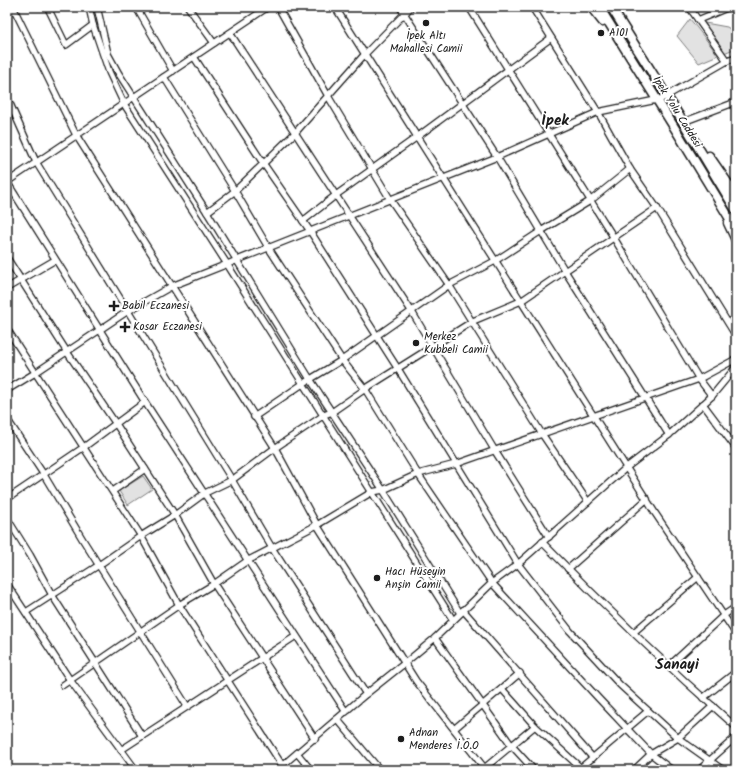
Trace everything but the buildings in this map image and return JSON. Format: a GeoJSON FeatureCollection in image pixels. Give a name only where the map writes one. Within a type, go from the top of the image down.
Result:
{"type":"FeatureCollection","features":[{"type":"Feature","properties":{"kind":"highway"},"geometry":{"type":"LineString","coordinates":[[591,7],[620,41]]}},
{"type":"Feature","properties":{"kind":"highway","name":"İpek Yolu Caddesi"},"geometry":{"type":"LineString","coordinates":[[599,7],[658,100],[736,229]]}},
{"type":"Feature","properties":{"kind":"highway","name":"İpek Yolu Caddesi"},"geometry":{"type":"LineString","coordinates":[[611,7],[736,210]]}},
{"type":"Feature","properties":{"kind":"highway"},"geometry":{"type":"LineString","coordinates":[[683,122],[736,195]]}},
{"type":"Feature","properties":{"kind":"highway"},"geometry":{"type":"LineString","coordinates":[[716,195],[736,240]]}},
{"type":"Feature","properties":{"kind":"street"},"geometry":{"type":"LineString","coordinates":[[13,7],[76,135],[274,448],[317,525],[416,681],[484,769],[535,726]]}},
{"type":"Feature","properties":{"kind":"street"},"geometry":{"type":"LineString","coordinates":[[89,7],[93,25],[109,72],[124,104],[304,383],[453,620]]}},
{"type":"Feature","properties":{"kind":"street"},"geometry":{"type":"LineString","coordinates":[[97,7],[108,54],[119,74],[207,212],[310,379],[462,611],[520,673],[593,758]]}},
{"type":"Feature","properties":{"kind":"street"},"geometry":{"type":"LineString","coordinates":[[136,7],[174,71]]}},
{"type":"Feature","properties":{"kind":"street"},"geometry":{"type":"LineString","coordinates":[[188,7],[214,43]]}},
{"type":"Feature","properties":{"kind":"street"},"geometry":{"type":"LineString","coordinates":[[268,7],[7,182],[145,402],[346,712]]}},
{"type":"Feature","properties":{"kind":"street"},"geometry":{"type":"LineString","coordinates":[[278,7],[328,96],[390,199],[473,321],[542,434],[588,502]]}},
{"type":"Feature","properties":{"kind":"street"},"geometry":{"type":"LineString","coordinates":[[335,7],[647,499],[736,634]]}},
{"type":"Feature","properties":{"kind":"street"},"geometry":{"type":"LineString","coordinates":[[400,7],[497,157],[565,271],[670,434]]}},
{"type":"Feature","properties":{"kind":"street"},"geometry":{"type":"LineString","coordinates":[[207,212],[235,191],[296,133],[365,54],[411,7]]}},
{"type":"Feature","properties":{"kind":"street"},"geometry":{"type":"LineString","coordinates":[[469,7],[712,396]]}},
{"type":"Feature","properties":{"kind":"street"},"geometry":{"type":"LineString","coordinates":[[532,7],[598,112],[630,168],[658,208],[736,336]]}},
{"type":"Feature","properties":{"kind":"street"},"geometry":{"type":"LineString","coordinates":[[689,7],[727,61]]}},
{"type":"Feature","properties":{"kind":"street"},"geometry":{"type":"LineString","coordinates":[[698,20],[729,7]]}},
{"type":"Feature","properties":{"kind":"street"},"geometry":{"type":"LineString","coordinates":[[48,8],[66,45],[93,25]]}},
{"type":"Feature","properties":{"kind":"street"},"geometry":{"type":"LineString","coordinates":[[230,33],[412,312],[494,451],[549,537]]}},
{"type":"Feature","properties":{"kind":"street"},"geometry":{"type":"LineString","coordinates":[[303,221],[372,168],[463,104],[551,38]]}},
{"type":"Feature","properties":{"kind":"street"},"geometry":{"type":"LineString","coordinates":[[194,57],[310,231],[398,369],[518,564],[570,631],[620,685],[678,738],[723,770]]}},
{"type":"Feature","properties":{"kind":"street"},"geometry":{"type":"LineString","coordinates":[[7,390],[128,311],[172,286],[497,157],[598,112],[658,100],[727,61],[736,58]]}},
{"type":"Feature","properties":{"kind":"street"},"geometry":{"type":"LineString","coordinates":[[164,77],[235,191],[268,248],[342,360],[365,390],[418,474],[492,582],[627,729],[651,754],[672,770]]}},
{"type":"Feature","properties":{"kind":"street"},"geometry":{"type":"LineString","coordinates":[[7,97],[36,162],[232,480],[272,548],[366,694]]}},
{"type":"Feature","properties":{"kind":"street"},"geometry":{"type":"LineString","coordinates":[[683,122],[736,102]]}},
{"type":"Feature","properties":{"kind":"street"},"geometry":{"type":"LineString","coordinates":[[254,416],[342,360],[449,285],[495,261],[590,201],[630,168]]}},
{"type":"Feature","properties":{"kind":"street"},"geometry":{"type":"LineString","coordinates":[[26,612],[175,515],[205,493],[232,480],[274,448],[324,415],[332,412],[473,321],[521,301],[658,208]]}},
{"type":"Feature","properties":{"kind":"street"},"geometry":{"type":"LineString","coordinates":[[7,258],[67,352],[175,515],[214,584],[315,739]]}},
{"type":"Feature","properties":{"kind":"street"},"geometry":{"type":"LineString","coordinates":[[7,288],[55,260]]}},
{"type":"Feature","properties":{"kind":"street"},"geometry":{"type":"LineString","coordinates":[[7,329],[141,536],[179,605],[282,765]]}},
{"type":"Feature","properties":{"kind":"street"},"geometry":{"type":"LineString","coordinates":[[63,685],[179,605],[214,584],[247,561],[317,525],[372,492],[383,490],[418,474],[456,464],[700,379],[736,359]]}},
{"type":"Feature","properties":{"kind":"street"},"geometry":{"type":"LineString","coordinates":[[276,770],[435,638],[492,582],[518,564],[627,467],[670,434],[712,396],[736,367]]}},
{"type":"Feature","properties":{"kind":"street"},"geometry":{"type":"LineString","coordinates":[[7,499],[84,447],[145,402]]}},
{"type":"Feature","properties":{"kind":"street"},"geometry":{"type":"LineString","coordinates":[[703,404],[736,448]]}},
{"type":"Feature","properties":{"kind":"street"},"geometry":{"type":"LineString","coordinates":[[7,419],[44,474],[187,706]]}},
{"type":"Feature","properties":{"kind":"street"},"geometry":{"type":"LineString","coordinates":[[113,492],[145,469]]}},
{"type":"Feature","properties":{"kind":"street"},"geometry":{"type":"LineString","coordinates":[[568,569],[647,499]]}},
{"type":"Feature","properties":{"kind":"street"},"geometry":{"type":"LineString","coordinates":[[7,518],[52,595],[142,736]]}},
{"type":"Feature","properties":{"kind":"street"},"geometry":{"type":"LineString","coordinates":[[542,542],[669,666],[736,727]]}},
{"type":"Feature","properties":{"kind":"street"},"geometry":{"type":"LineString","coordinates":[[634,632],[698,577]]}},
{"type":"Feature","properties":{"kind":"street"},"geometry":{"type":"LineString","coordinates":[[7,584],[70,680],[136,770]]}},
{"type":"Feature","properties":{"kind":"street"},"geometry":{"type":"LineString","coordinates":[[669,666],[736,607]]}},
{"type":"Feature","properties":{"kind":"street"},"geometry":{"type":"LineString","coordinates":[[121,750],[296,636]]}},
{"type":"Feature","properties":{"kind":"street"},"geometry":{"type":"LineString","coordinates":[[435,638],[512,746],[534,770]]}},
{"type":"Feature","properties":{"kind":"street"},"geometry":{"type":"LineString","coordinates":[[703,698],[736,672]]}},
{"type":"Feature","properties":{"kind":"street"},"geometry":{"type":"LineString","coordinates":[[454,729],[520,673]]}},
{"type":"Feature","properties":{"kind":"street"},"geometry":{"type":"LineString","coordinates":[[502,689],[535,726],[581,769],[648,711]]}},
{"type":"Feature","properties":{"kind":"street"},"geometry":{"type":"LineString","coordinates":[[634,770],[651,754],[678,738],[713,706]]}},
{"type":"Feature","properties":{"kind":"street"},"geometry":{"type":"LineString","coordinates":[[337,719],[380,770]]}},
{"type":"Feature","properties":{"kind":"street"},"geometry":{"type":"LineString","coordinates":[[699,770],[736,737]]}},
{"type":"Feature","properties":{"kind":"street"},"geometry":{"type":"LineString","coordinates":[[297,753],[311,770]]}},
{"type":"Feature","properties":{"kind":"shaded area"},"geometry":{"type":"Polygon","coordinates":[[[690,19],[718,55],[699,63],[677,36],[690,19]]]}},
{"type":"Feature","properties":{"kind":"shaded area"},"geometry":{"type":"Polygon","coordinates":[[[705,23],[727,27],[736,33],[736,48],[724,53],[705,23]]]}},
{"type":"Feature","properties":{"kind":"shaded area"},"geometry":{"type":"Polygon","coordinates":[[[143,476],[152,489],[128,505],[119,491],[143,476]]]}},
{"type":"Feature","properties":{"kind":"place","name":"İpek Altı Mahallesi Camii"},"geometry":{"type":"Point","coordinates":[426,23]}},
{"type":"Feature","properties":{"kind":"place","name":"A101"},"geometry":{"type":"Point","coordinates":[601,33]}},
{"type":"Feature","properties":{"kind":"place","name":"Babil Eczanesi"},"geometry":{"type":"Point","coordinates":[114,306]}},
{"type":"Feature","properties":{"kind":"place","name":"Kosar Eczanesi"},"geometry":{"type":"Point","coordinates":[125,327]}},
{"type":"Feature","properties":{"kind":"place","name":"Merkez Kubbeli Camii"},"geometry":{"type":"Point","coordinates":[416,343]}},
{"type":"Feature","properties":{"kind":"place","name":"Hacı Hüseyin Anşin Camii"},"geometry":{"type":"Point","coordinates":[377,578]}},
{"type":"Feature","properties":{"kind":"place","name":"Adnan Menderes İ.Ö.O"},"geometry":{"type":"Point","coordinates":[401,739]}},
{"type":"Feature","properties":{"kind":"district","name":"İpek"},"geometry":{"type":"Point","coordinates":[555,121]}},
{"type":"Feature","properties":{"kind":"district","name":"Sanayi"},"geometry":{"type":"Point","coordinates":[677,665]}}]}
